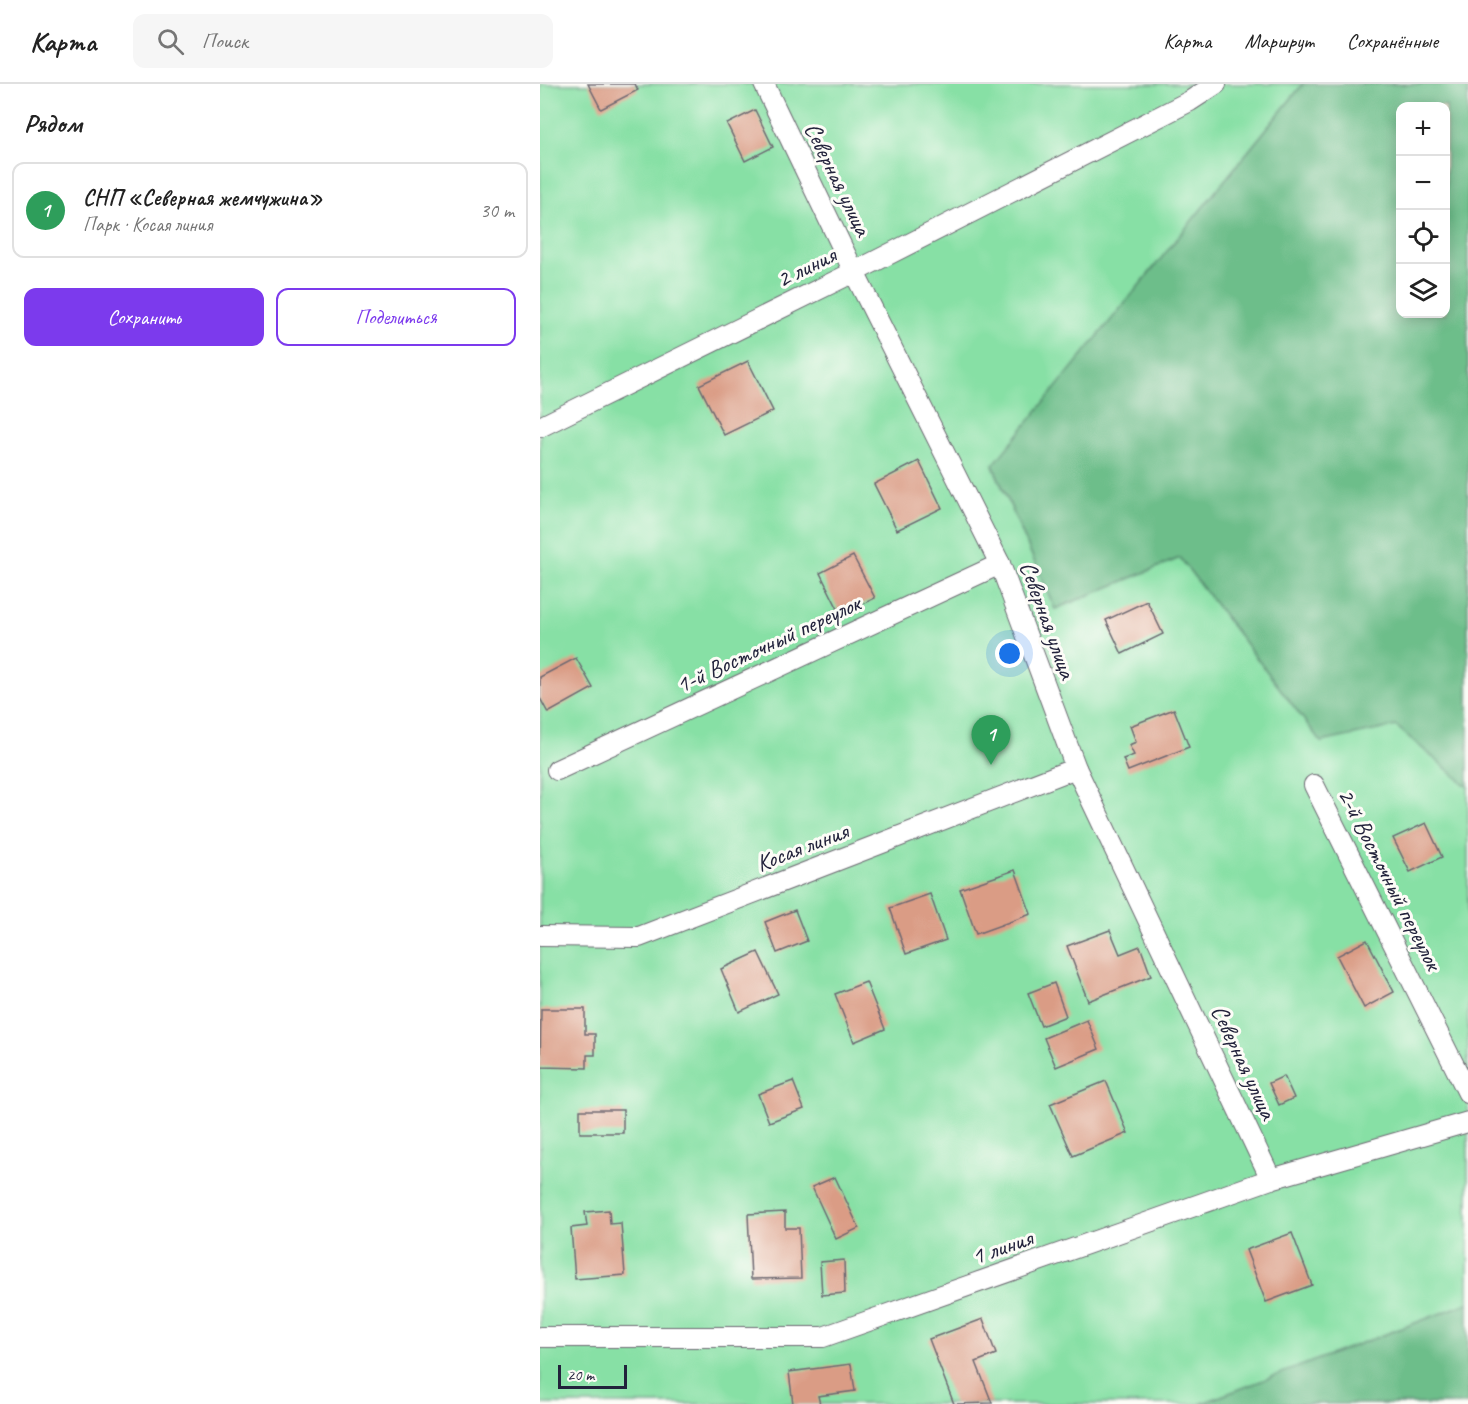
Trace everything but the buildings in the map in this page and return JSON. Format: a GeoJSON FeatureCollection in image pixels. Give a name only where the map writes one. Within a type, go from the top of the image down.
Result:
{"type":"FeatureCollection","features":[{"type":"Feature","properties":{"kind":"street","name":"Северная улица"},"geometry":{"type":"LineString","coordinates":[[764,84],[854,272],[1000,564],[1076,768],[1271,1179]]}},
{"type":"Feature","properties":{"kind":"street","name":"2 линия"},"geometry":{"type":"LineString","coordinates":[[540,427],[854,272],[1190,101],[1216,84]]}},
{"type":"Feature","properties":{"kind":"street","name":"1-й Восточный переулок"},"geometry":{"type":"LineString","coordinates":[[557,770],[1000,564]]}},
{"type":"Feature","properties":{"kind":"street","name":"Косая линия"},"geometry":{"type":"LineString","coordinates":[[540,936],[639,938],[1076,768]]}},
{"type":"Feature","properties":{"kind":"street","name":"2-й Восточный переулок"},"geometry":{"type":"LineString","coordinates":[[1314,785],[1468,1093]]}},
{"type":"Feature","properties":{"kind":"street","name":"1 линия"},"geometry":{"type":"LineString","coordinates":[[540,1337],[823,1337],[1271,1179],[1468,1122]]}},
{"type":"Feature","properties":{"kind":"green space"},"geometry":{"type":"Polygon","coordinates":[[[540,84],[1303,84],[993,466],[1055,609],[1180,558],[1321,742],[1396,726],[1468,787],[1468,1303],[1200,1404],[540,1404],[540,84]]]}},
{"type":"Feature","properties":{"kind":"green space"},"geometry":{"type":"Polygon","coordinates":[[[1303,84],[1468,84],[1468,787],[1396,726],[1321,742],[1180,558],[1055,609],[993,465],[1303,84]]]}},
{"type":"Feature","properties":{"kind":"green space"},"geometry":{"type":"Polygon","coordinates":[[[1468,1303],[1468,1404],[1200,1404],[1468,1303]]]}},
{"type":"Feature","properties":{"kind":"place","name":"СНП «Северная жемчужина»"},"geometry":{"type":"Point","coordinates":[991,765]}}]}
